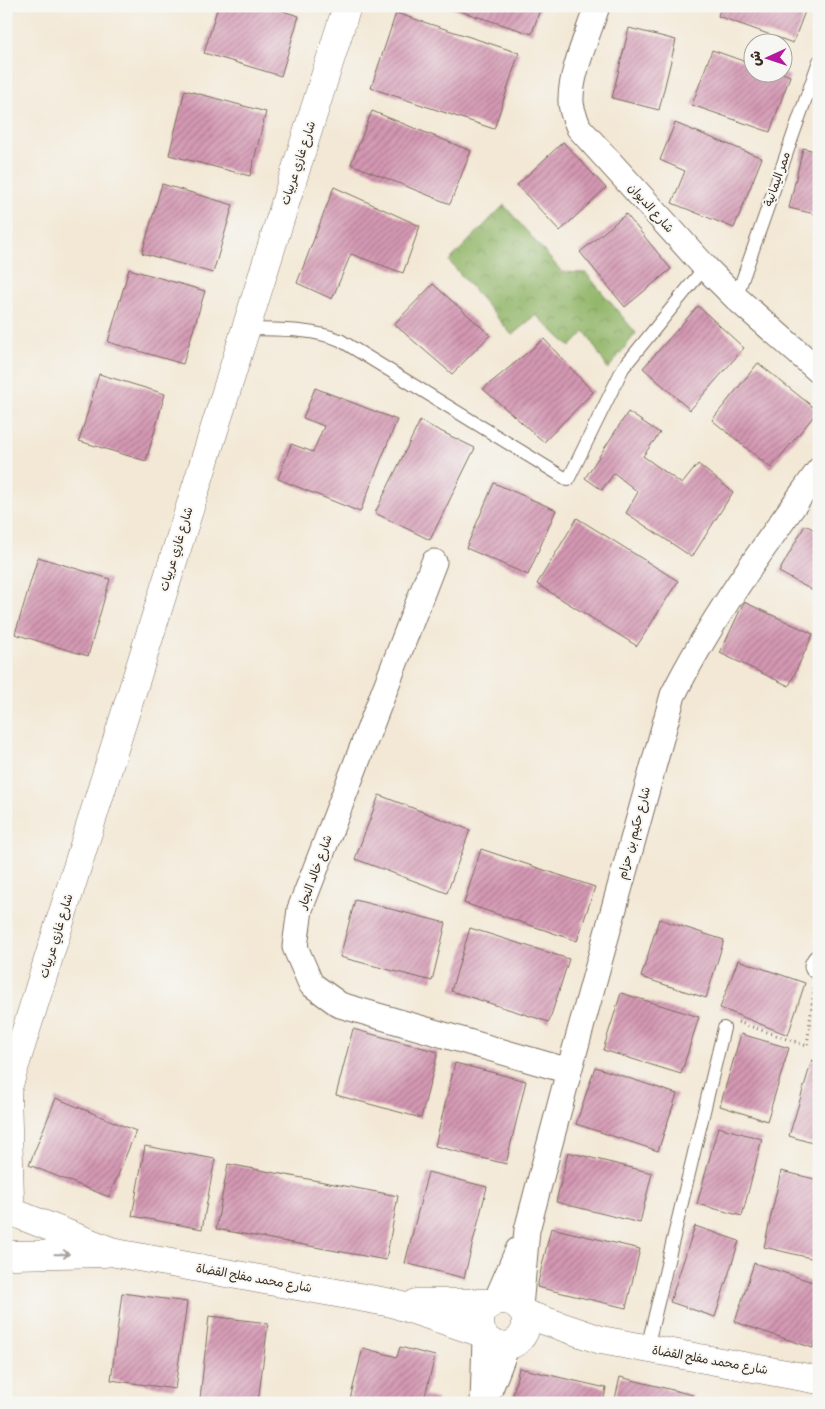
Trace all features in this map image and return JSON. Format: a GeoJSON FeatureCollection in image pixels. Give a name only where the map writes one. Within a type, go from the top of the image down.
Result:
{"type":"FeatureCollection","features":[{"type":"Feature","properties":{"kind":"street","name":"شارع غازي عربيات"},"geometry":{"type":"LineString","coordinates":[[10,1257],[24,1236],[24,1226],[13,1204],[6,1094],[347,6]]}},
{"type":"Feature","properties":{"kind":"street","name":"شارع الديوان"},"geometry":{"type":"LineString","coordinates":[[597,6],[572,83],[570,100],[573,116],[579,128],[704,267],[736,298],[819,370]]}},
{"type":"Feature","properties":{"kind":"street","name":"شارع حكيم بن حزام"},"geometry":{"type":"LineString","coordinates":[[483,1403],[569,1071],[673,695],[691,660],[756,559],[819,470]]}},
{"type":"Feature","properties":{"kind":"street","name":"شارع خالد النجار"},"geometry":{"type":"LineString","coordinates":[[434,562],[300,909],[295,947],[311,984],[340,1005],[569,1071]]}},
{"type":"Feature","properties":{"kind":"street","name":"شارع محمد مفلح القضاة"},"geometry":{"type":"LineString","coordinates":[[13,1204],[116,1253]]}},
{"type":"Feature","properties":{"kind":"street","name":"شارع محمد مفلح القضاة"},"geometry":{"type":"LineString","coordinates":[[10,1257],[116,1253],[819,1380]]}},
{"type":"Feature","properties":{"kind":"lane","name":"ممر اليمانية"},"geometry":{"type":"LineString","coordinates":[[736,298],[819,61]]}},
{"type":"Feature","properties":{"kind":"lane"},"geometry":{"type":"LineString","coordinates":[[245,328],[312,331],[340,340],[568,480],[623,368],[704,267]]}},
{"type":"Feature","properties":{"kind":"lane"},"geometry":{"type":"LineString","coordinates":[[647,1348],[724,1028]]}},
{"type":"Feature","properties":{"kind":"path"},"geometry":{"type":"LineString","coordinates":[[724,1028],[726,1017],[808,1046],[818,964]]}},
{"type":"Feature","properties":{"kind":"green space"},"geometry":{"type":"Polygon","coordinates":[[[504,205],[562,272],[586,273],[636,333],[608,369],[585,331],[570,347],[536,315],[512,335],[449,261],[504,205]]]}},
{"type":"Feature","properties":{"kind":"building"},"geometry":{"type":"Polygon","coordinates":[[[218,6],[266,6],[299,16],[281,76],[204,53],[218,6]]]}},
{"type":"Feature","properties":{"kind":"building"},"geometry":{"type":"Polygon","coordinates":[[[444,6],[541,6],[532,34],[444,6]]]}},
{"type":"Feature","properties":{"kind":"building"},"geometry":{"type":"Polygon","coordinates":[[[721,6],[807,6],[793,43],[792,32],[762,32],[718,16],[721,6]]]}},
{"type":"Feature","properties":{"kind":"building"},"geometry":{"type":"Polygon","coordinates":[[[396,13],[519,53],[494,129],[371,88],[396,13]]]}},
{"type":"Feature","properties":{"kind":"building"},"geometry":{"type":"Polygon","coordinates":[[[629,28],[676,40],[659,110],[612,98],[629,28]]]}},
{"type":"Feature","properties":{"kind":"building"},"geometry":{"type":"Polygon","coordinates":[[[712,50],[742,60],[742,82],[788,82],[770,132],[692,105],[712,50]]]}},
{"type":"Feature","properties":{"kind":"building"},"geometry":{"type":"Polygon","coordinates":[[[185,90],[266,112],[250,176],[169,155],[185,90]]]}},
{"type":"Feature","properties":{"kind":"building"},"geometry":{"type":"Polygon","coordinates":[[[372,111],[471,151],[450,204],[351,164],[372,111]]]}},
{"type":"Feature","properties":{"kind":"building"},"geometry":{"type":"Polygon","coordinates":[[[675,123],[762,158],[734,228],[672,203],[685,171],[660,160],[675,123]]]}},
{"type":"Feature","properties":{"kind":"building"},"geometry":{"type":"Polygon","coordinates":[[[563,142],[606,188],[560,231],[517,185],[563,142]]]}},
{"type":"Feature","properties":{"kind":"building"},"geometry":{"type":"Polygon","coordinates":[[[803,148],[819,152],[819,215],[789,208],[803,148]]]}},
{"type":"Feature","properties":{"kind":"building"},"geometry":{"type":"Polygon","coordinates":[[[162,184],[233,205],[213,273],[142,253],[162,184]]]}},
{"type":"Feature","properties":{"kind":"building"},"geometry":{"type":"Polygon","coordinates":[[[334,187],[420,226],[403,273],[351,254],[332,299],[297,283],[334,187]]]}},
{"type":"Feature","properties":{"kind":"building"},"geometry":{"type":"Polygon","coordinates":[[[626,214],[671,269],[625,307],[580,252],[626,214]]]}},
{"type":"Feature","properties":{"kind":"building"},"geometry":{"type":"Polygon","coordinates":[[[129,269],[205,291],[183,364],[108,342],[129,269]]]}},
{"type":"Feature","properties":{"kind":"building"},"geometry":{"type":"Polygon","coordinates":[[[433,284],[490,335],[452,374],[394,324],[433,284]]]}},
{"type":"Feature","properties":{"kind":"building"},"geometry":{"type":"Polygon","coordinates":[[[698,306],[744,348],[690,410],[643,368],[698,306]]]}},
{"type":"Feature","properties":{"kind":"building"},"geometry":{"type":"Polygon","coordinates":[[[544,339],[593,392],[544,442],[483,389],[544,339]]]}},
{"type":"Feature","properties":{"kind":"building"},"geometry":{"type":"Polygon","coordinates":[[[758,363],[818,411],[771,468],[712,420],[758,363]]]}},
{"type":"Feature","properties":{"kind":"building"},"geometry":{"type":"Polygon","coordinates":[[[99,374],[165,394],[146,461],[79,441],[99,374]]]}},
{"type":"Feature","properties":{"kind":"building"},"geometry":{"type":"Polygon","coordinates":[[[315,388],[397,420],[360,512],[278,479],[291,444],[313,452],[324,426],[303,418],[315,388]]]}},
{"type":"Feature","properties":{"kind":"building"},"geometry":{"type":"Polygon","coordinates":[[[628,412],[660,433],[643,456],[682,484],[698,464],[733,492],[692,557],[626,513],[638,492],[614,473],[602,490],[585,478],[628,412]]]}},
{"type":"Feature","properties":{"kind":"building"},"geometry":{"type":"Polygon","coordinates":[[[420,421],[475,448],[430,540],[375,513],[420,421]]]}},
{"type":"Feature","properties":{"kind":"building"},"geometry":{"type":"Polygon","coordinates":[[[494,483],[556,510],[528,575],[466,548],[494,483]]]}},
{"type":"Feature","properties":{"kind":"building"},"geometry":{"type":"Polygon","coordinates":[[[577,518],[678,581],[637,646],[537,584],[577,518]]]}},
{"type":"Feature","properties":{"kind":"building"},"geometry":{"type":"Polygon","coordinates":[[[805,525],[819,532],[819,594],[779,572],[805,525]]]}},
{"type":"Feature","properties":{"kind":"building"},"geometry":{"type":"Polygon","coordinates":[[[38,557],[110,579],[88,656],[15,634],[38,557]]]}},
{"type":"Feature","properties":{"kind":"building"},"geometry":{"type":"Polygon","coordinates":[[[744,602],[813,634],[789,686],[720,653],[744,602]]]}},
{"type":"Feature","properties":{"kind":"building"},"geometry":{"type":"Polygon","coordinates":[[[379,795],[470,830],[447,893],[355,859],[379,795]]]}},
{"type":"Feature","properties":{"kind":"building"},"geometry":{"type":"Polygon","coordinates":[[[481,849],[595,887],[577,941],[464,903],[481,849]]]}},
{"type":"Feature","properties":{"kind":"building"},"geometry":{"type":"Polygon","coordinates":[[[355,900],[446,923],[432,981],[340,957],[355,900]]]}},
{"type":"Feature","properties":{"kind":"building"},"geometry":{"type":"Polygon","coordinates":[[[659,919],[724,940],[706,998],[641,977],[659,919]]]}},
{"type":"Feature","properties":{"kind":"building"},"geometry":{"type":"Polygon","coordinates":[[[470,928],[569,959],[549,1022],[451,991],[470,928]]]}},
{"type":"Feature","properties":{"kind":"building"},"geometry":{"type":"Polygon","coordinates":[[[738,960],[805,983],[788,1035],[720,1008],[738,960]]]}},
{"type":"Feature","properties":{"kind":"building"},"geometry":{"type":"Polygon","coordinates":[[[621,993],[699,1017],[681,1074],[603,1050],[621,993]]]}},
{"type":"Feature","properties":{"kind":"building"},"geometry":{"type":"Polygon","coordinates":[[[353,1029],[438,1052],[421,1118],[336,1095],[353,1029]]]}},
{"type":"Feature","properties":{"kind":"building"},"geometry":{"type":"Polygon","coordinates":[[[741,1034],[789,1048],[767,1121],[720,1106],[741,1034]]]}},
{"type":"Feature","properties":{"kind":"building"},"geometry":{"type":"Polygon","coordinates":[[[812,1060],[819,1062],[819,1145],[789,1136],[812,1060]]]}},
{"type":"Feature","properties":{"kind":"building"},"geometry":{"type":"Polygon","coordinates":[[[455,1063],[526,1081],[506,1164],[435,1146],[455,1063]]]}},
{"type":"Feature","properties":{"kind":"building"},"geometry":{"type":"Polygon","coordinates":[[[595,1067],[677,1094],[658,1151],[576,1124],[595,1067]]]}},
{"type":"Feature","properties":{"kind":"building"},"geometry":{"type":"Polygon","coordinates":[[[56,1098],[136,1131],[109,1197],[29,1165],[56,1098]]]}},
{"type":"Feature","properties":{"kind":"building"},"geometry":{"type":"Polygon","coordinates":[[[718,1127],[762,1139],[742,1216],[697,1204],[718,1127]]]}},
{"type":"Feature","properties":{"kind":"building"},"geometry":{"type":"Polygon","coordinates":[[[145,1146],[215,1159],[202,1229],[132,1216],[145,1146]]]}},
{"type":"Feature","properties":{"kind":"building"},"geometry":{"type":"Polygon","coordinates":[[[568,1152],[652,1173],[640,1223],[556,1202],[568,1152]]]}},
{"type":"Feature","properties":{"kind":"building"},"geometry":{"type":"Polygon","coordinates":[[[228,1164],[398,1196],[386,1260],[216,1229],[228,1164]]]}},
{"type":"Feature","properties":{"kind":"building"},"geometry":{"type":"Polygon","coordinates":[[[781,1171],[819,1180],[819,1260],[764,1247],[781,1171]]]}},
{"type":"Feature","properties":{"kind":"building"},"geometry":{"type":"Polygon","coordinates":[[[428,1172],[487,1187],[464,1278],[405,1263],[428,1172]]]}},
{"type":"Feature","properties":{"kind":"building"},"geometry":{"type":"Polygon","coordinates":[[[695,1226],[739,1241],[715,1317],[670,1302],[695,1226]]]}},
{"type":"Feature","properties":{"kind":"building"},"geometry":{"type":"Polygon","coordinates":[[[551,1228],[640,1249],[626,1308],[537,1287],[551,1228]]]}},
{"type":"Feature","properties":{"kind":"building"},"geometry":{"type":"Polygon","coordinates":[[[754,1263],[819,1284],[819,1330],[813,1348],[735,1322],[754,1263]]]}},
{"type":"Feature","properties":{"kind":"building"},"geometry":{"type":"Polygon","coordinates":[[[122,1293],[187,1302],[175,1389],[111,1380],[122,1293]]]}},
{"type":"Feature","properties":{"kind":"building"},"geometry":{"type":"Polygon","coordinates":[[[209,1316],[268,1323],[258,1403],[231,1403],[200,1399],[209,1316]]]}},
{"type":"Feature","properties":{"kind":"building"},"geometry":{"type":"Polygon","coordinates":[[[400,1347],[435,1356],[425,1396],[437,1399],[437,1403],[349,1403],[363,1348],[397,1357],[400,1347]]]}},
{"type":"Feature","properties":{"kind":"building"},"geometry":{"type":"Polygon","coordinates":[[[519,1368],[606,1388],[603,1403],[511,1403],[519,1368]]]}},
{"type":"Feature","properties":{"kind":"building"},"geometry":{"type":"Polygon","coordinates":[[[620,1377],[693,1395],[691,1403],[614,1403],[620,1377]]]}}]}
